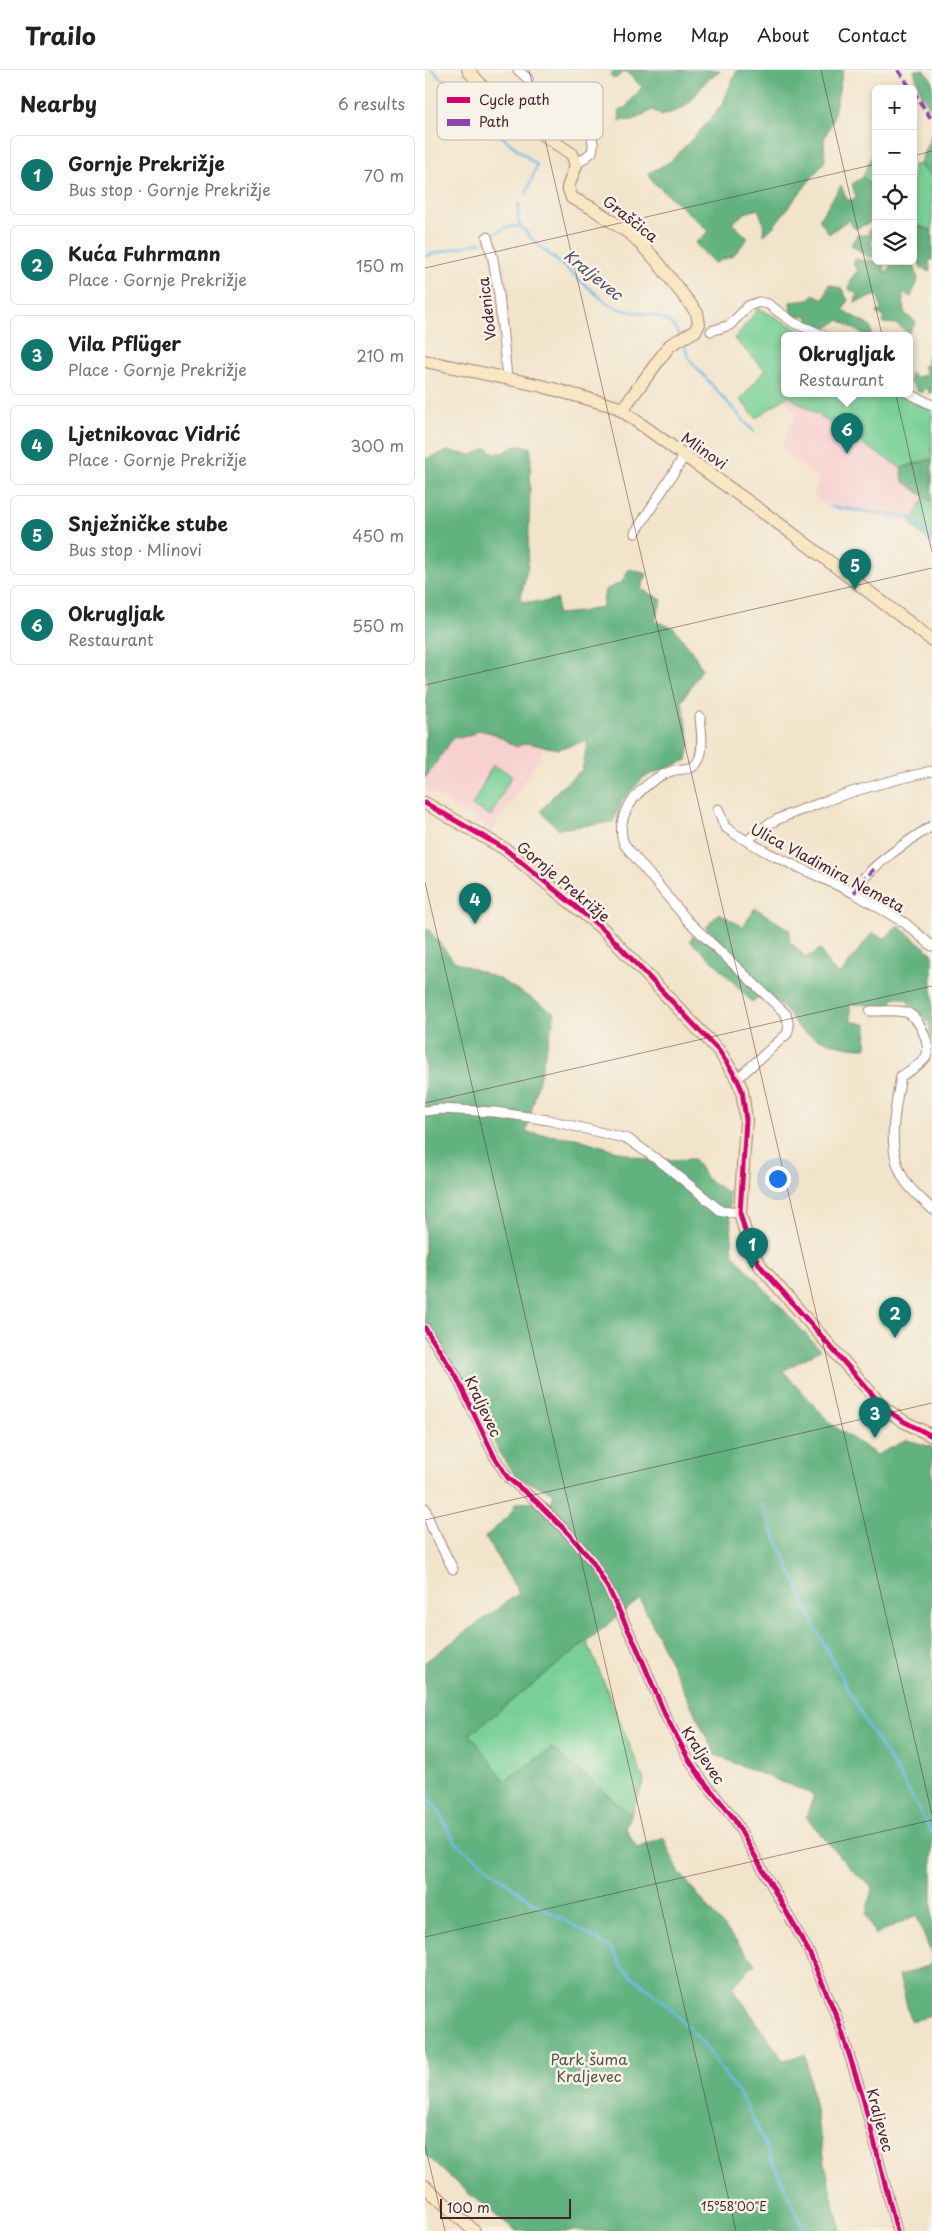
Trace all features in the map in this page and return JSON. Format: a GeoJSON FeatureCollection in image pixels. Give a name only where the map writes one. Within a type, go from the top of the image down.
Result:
{"type":"FeatureCollection","features":[{"type":"Feature","properties":{"kind":"street"},"geometry":{"type":"LineString","coordinates":[[468,70],[478,82]]}},
{"type":"Feature","properties":{"kind":"street"},"geometry":{"type":"LineString","coordinates":[[518,70],[528,78]]}},
{"type":"Feature","properties":{"kind":"street"},"geometry":{"type":"LineString","coordinates":[[552,140],[572,154],[576,165],[591,152],[593,144],[591,140]]}},
{"type":"Feature","properties":{"kind":"street","name":"Graščica"},"geometry":{"type":"LineString","coordinates":[[576,165],[568,187],[569,195],[599,211],[656,260],[697,313],[698,326],[670,344],[631,395],[622,410]]}},
{"type":"Feature","properties":{"kind":"street","name":"Vodenica"},"geometry":{"type":"LineString","coordinates":[[487,237],[499,295],[507,378]]}},
{"type":"Feature","properties":{"kind":"street"},"geometry":{"type":"LineString","coordinates":[[711,332],[730,325],[748,306],[759,302],[768,304],[794,323],[816,332]]}},
{"type":"Feature","properties":{"kind":"street","name":"Mlinovi"},"geometry":{"type":"LineString","coordinates":[[425,361],[585,396],[609,403],[622,410],[932,640]]}},
{"type":"Feature","properties":{"kind":"street"},"geometry":{"type":"LineString","coordinates":[[913,396],[932,405]]}},
{"type":"Feature","properties":{"kind":"street"},"geometry":{"type":"LineString","coordinates":[[635,533],[685,455]]}},
{"type":"Feature","properties":{"kind":"street"},"geometry":{"type":"LineString","coordinates":[[700,717],[701,752],[697,763],[690,768],[673,771],[647,785],[631,801],[621,824],[620,835],[624,844],[688,921],[785,1014],[789,1027],[787,1034],[737,1079]]}},
{"type":"Feature","properties":{"kind":"street"},"geometry":{"type":"LineString","coordinates":[[748,841],[768,824],[796,811],[858,789],[932,771]]}},
{"type":"Feature","properties":{"kind":"street","name":"Gornje Prekrižje"},"geometry":{"type":"LineString","coordinates":[[425,803],[505,849],[604,930],[719,1051],[742,1090],[746,1120],[740,1214],[750,1249],[761,1267],[883,1408],[932,1436]]}},
{"type":"Feature","properties":{"kind":"street","name":"Ulica Vladimira Nemeta"},"geometry":{"type":"LineString","coordinates":[[718,809],[725,828],[785,861],[855,893],[905,922],[932,946]]}},
{"type":"Feature","properties":{"kind":"street"},"geometry":{"type":"LineString","coordinates":[[855,893],[859,882],[913,837],[932,826]]}},
{"type":"Feature","properties":{"kind":"street"},"geometry":{"type":"LineString","coordinates":[[870,1011],[906,1012],[914,1016],[919,1021],[927,1044],[928,1054],[924,1060],[901,1076],[893,1132],[894,1149],[900,1171],[907,1184],[932,1210]]}},
{"type":"Feature","properties":{"kind":"street"},"geometry":{"type":"LineString","coordinates":[[425,1111],[454,1109],[495,1112],[548,1120],[628,1139],[665,1165],[721,1211],[740,1214]]}},
{"type":"Feature","properties":{"kind":"street","name":"Kraljevec"},"geometry":{"type":"LineString","coordinates":[[425,1328],[456,1376],[494,1456],[508,1478],[536,1501],[569,1534],[592,1561],[609,1590],[637,1648],[666,1717],[688,1758],[701,1778],[733,1817],[809,1952],[838,2020],[863,2098],[897,2231]]}},
{"type":"Feature","properties":{"kind":"street"},"geometry":{"type":"LineString","coordinates":[[425,1508],[432,1528],[453,1569]]}},
{"type":"Feature","properties":{"kind":"street"},"geometry":{"type":"LineString","coordinates":[[425,2186],[474,2231]]}},
{"type":"Feature","properties":{"kind":"shaded area"},"geometry":{"type":"Polygon","coordinates":[[[790,397],[901,468],[903,481],[925,497],[910,523],[826,507],[812,493],[820,480],[781,449],[797,413],[783,398],[790,397]]]}},
{"type":"Feature","properties":{"kind":"shaded area"},"geometry":{"type":"Polygon","coordinates":[[[453,718],[545,749],[492,830],[425,789],[425,740],[453,718]]]}},
{"type":"Feature","properties":{"kind":"green space"},"geometry":{"type":"Polygon","coordinates":[[[614,70],[721,70],[705,82],[692,100],[681,109],[662,116],[653,110],[633,120],[620,121],[619,110],[626,107],[642,87],[625,71],[615,79],[610,75],[614,70]]]}},
{"type":"Feature","properties":{"kind":"green space"},"geometry":{"type":"Polygon","coordinates":[[[737,70],[843,70],[833,119],[824,139],[825,161],[772,228],[764,235],[763,222],[758,209],[745,213],[732,223],[748,238],[733,256],[714,263],[695,243],[709,231],[652,181],[649,173],[671,161],[710,120],[723,103],[737,70]]]}},
{"type":"Feature","properties":{"kind":"green space"},"geometry":{"type":"Polygon","coordinates":[[[914,70],[924,70],[932,80],[932,110],[921,95],[914,70]]]}},
{"type":"Feature","properties":{"kind":"green space"},"geometry":{"type":"Polygon","coordinates":[[[932,132],[932,176],[919,165],[932,132]]]}},
{"type":"Feature","properties":{"kind":"green space"},"geometry":{"type":"Polygon","coordinates":[[[872,156],[872,186],[863,177],[872,156]]]}},
{"type":"Feature","properties":{"kind":"green space"},"geometry":{"type":"Polygon","coordinates":[[[917,165],[932,175],[932,231],[917,227],[917,165]]]}},
{"type":"Feature","properties":{"kind":"green space"},"geometry":{"type":"Polygon","coordinates":[[[863,177],[872,186],[872,222],[855,229],[848,220],[829,234],[819,219],[841,186],[847,200],[852,200],[856,197],[852,184],[863,177]]]}},
{"type":"Feature","properties":{"kind":"green space"},"geometry":{"type":"Polygon","coordinates":[[[917,227],[932,231],[932,260],[929,260],[930,272],[921,268],[917,257],[917,227]]]}},
{"type":"Feature","properties":{"kind":"green space"},"geometry":{"type":"Polygon","coordinates":[[[870,229],[872,229],[872,257],[870,258],[851,245],[857,235],[868,235],[870,229]]]}},
{"type":"Feature","properties":{"kind":"green space"},"geometry":{"type":"Polygon","coordinates":[[[855,259],[872,261],[872,265],[884,265],[884,272],[890,270],[890,265],[914,265],[918,280],[911,297],[902,292],[905,314],[916,322],[910,332],[896,324],[883,323],[883,316],[876,313],[881,310],[878,295],[855,302],[857,294],[849,289],[851,279],[858,270],[853,265],[855,259]]]}},
{"type":"Feature","properties":{"kind":"green space"},"geometry":{"type":"Polygon","coordinates":[[[829,284],[842,289],[848,300],[843,310],[871,327],[872,332],[859,332],[839,320],[826,329],[810,324],[807,316],[791,316],[790,302],[809,300],[813,294],[824,299],[829,284]]]}},
{"type":"Feature","properties":{"kind":"green space"},"geometry":{"type":"Polygon","coordinates":[[[759,308],[803,332],[781,332],[781,397],[787,397],[756,418],[740,400],[765,370],[734,339],[759,308]]]}},
{"type":"Feature","properties":{"kind":"green space"},"geometry":{"type":"Polygon","coordinates":[[[932,353],[932,393],[929,393],[928,387],[922,393],[917,391],[913,385],[913,375],[916,377],[927,374],[923,366],[927,365],[927,357],[932,353]]]}},
{"type":"Feature","properties":{"kind":"green space"},"geometry":{"type":"Polygon","coordinates":[[[790,397],[910,397],[932,408],[932,459],[901,468],[790,397]]]}},
{"type":"Feature","properties":{"kind":"green space"},"geometry":{"type":"Polygon","coordinates":[[[516,446],[530,447],[531,453],[528,565],[520,601],[543,602],[557,599],[557,614],[580,612],[602,607],[605,590],[622,582],[629,569],[647,574],[641,589],[662,600],[655,621],[674,628],[695,656],[702,669],[682,701],[690,743],[687,760],[644,777],[623,799],[613,822],[558,829],[541,811],[558,790],[582,770],[588,740],[558,749],[526,743],[516,747],[495,734],[479,730],[469,736],[454,737],[425,778],[427,678],[425,673],[425,459],[448,451],[473,455],[488,448],[491,452],[502,453],[516,446]]]}},
{"type":"Feature","properties":{"kind":"green space"},"geometry":{"type":"Polygon","coordinates":[[[932,459],[932,502],[903,481],[901,468],[932,459]]]}},
{"type":"Feature","properties":{"kind":"green space"},"geometry":{"type":"Polygon","coordinates":[[[925,497],[932,502],[932,544],[910,523],[925,497]]]}},
{"type":"Feature","properties":{"kind":"green space"},"geometry":{"type":"Polygon","coordinates":[[[493,765],[512,775],[491,816],[472,806],[493,765]]]}},
{"type":"Feature","properties":{"kind":"green space"},"geometry":{"type":"Polygon","coordinates":[[[755,908],[790,930],[789,941],[806,957],[820,949],[829,966],[840,975],[872,933],[885,938],[898,926],[932,953],[932,1046],[929,1023],[905,999],[894,997],[891,1006],[850,1004],[851,1021],[867,1025],[866,1048],[831,1043],[805,1032],[798,1027],[790,1015],[767,993],[752,1002],[718,966],[690,941],[693,936],[703,942],[715,935],[706,928],[719,913],[743,927],[755,908]]]}},
{"type":"Feature","properties":{"kind":"green space","name":"Park šuma Kraljevec"},"geometry":{"type":"Polygon","coordinates":[[[428,929],[454,961],[501,980],[555,1013],[526,1133],[576,1138],[647,1160],[694,1159],[707,1179],[729,1193],[733,1254],[820,1350],[783,1371],[831,1424],[877,1455],[907,1440],[932,1447],[932,1956],[916,1915],[875,1935],[866,1914],[872,1888],[848,1866],[806,1817],[814,1795],[715,1755],[640,1599],[470,1734],[505,1781],[552,1748],[631,1815],[625,1827],[637,1848],[663,1837],[679,1872],[755,1964],[732,1987],[783,2060],[805,2055],[830,2189],[841,2231],[515,2231],[463,2189],[425,2154],[425,1662],[519,1593],[485,1537],[509,1516],[516,1503],[552,1502],[552,1492],[516,1477],[499,1453],[484,1420],[438,1338],[425,1322],[425,932],[428,929]]]}},
{"type":"Feature","properties":{"kind":"green space"},"geometry":{"type":"Polygon","coordinates":[[[587,1641],[644,1780],[631,1815],[552,1748],[505,1781],[469,1734],[587,1641]]]}},
{"type":"Feature","properties":{"kind":"green space"},"geometry":{"type":"Polygon","coordinates":[[[932,1964],[932,2016],[911,2021],[899,1976],[932,1964]]]}},
{"type":"Feature","properties":{"kind":"waterway"},"geometry":{"type":"LineString","coordinates":[[432,70],[445,82]]}},
{"type":"Feature","properties":{"kind":"waterway"},"geometry":{"type":"LineString","coordinates":[[506,140],[537,165],[526,194]]}},
{"type":"Feature","properties":{"kind":"waterway"},"geometry":{"type":"LineString","coordinates":[[519,203],[518,220],[520,226]]}},
{"type":"Feature","properties":{"kind":"waterway","name":"Kraljevec"},"geometry":{"type":"LineString","coordinates":[[495,233],[504,228],[520,226],[536,243],[608,304],[627,311],[657,316],[673,326],[679,335]]}},
{"type":"Feature","properties":{"kind":"waterway","name":"Kraljevec"},"geometry":{"type":"LineString","coordinates":[[425,256],[482,242]]}},
{"type":"Feature","properties":{"kind":"waterway","name":"Kraljevec"},"geometry":{"type":"LineString","coordinates":[[683,342],[689,358],[696,367],[754,432]]}},
{"type":"Feature","properties":{"kind":"waterway","name":"Kraljevec"},"geometry":{"type":"LineString","coordinates":[[831,507],[909,517],[932,538]]}},
{"type":"Feature","properties":{"kind":"waterway"},"geometry":{"type":"LineString","coordinates":[[761,1504],[817,1631],[865,1721],[904,1783],[932,1833]]}},
{"type":"Feature","properties":{"kind":"waterway"},"geometry":{"type":"LineString","coordinates":[[425,1793],[437,1808],[454,1841],[531,1901],[612,1949],[622,1968],[665,2003],[701,2041],[746,2104],[805,2231]]}},
{"type":"Feature","properties":{"kind":"marked path"},"geometry":{"type":"LineString","coordinates":[[898,70],[908,85]]}},
{"type":"Feature","properties":{"kind":"marked path"},"geometry":{"type":"LineString","coordinates":[[917,97],[932,120]]}},
{"type":"Feature","properties":{"kind":"marked path"},"geometry":{"type":"LineString","coordinates":[[854,893],[860,882],[874,869]]}},
{"type":"Feature","properties":{"kind":"cycle path"},"geometry":{"type":"LineString","coordinates":[[425,803],[505,849],[604,930],[719,1051],[742,1090],[746,1120],[740,1213],[750,1249],[761,1267],[884,1408],[903,1421],[932,1436]]}},
{"type":"Feature","properties":{"kind":"cycle path"},"geometry":{"type":"LineString","coordinates":[[425,1328],[456,1376],[494,1456],[508,1478],[536,1501],[569,1534],[592,1561],[609,1590],[637,1648],[666,1717],[688,1758],[701,1778],[733,1817],[809,1952],[838,2020],[863,2098],[897,2231]]}},
{"type":"Feature","properties":{"kind":"place","name":"Okrugljak"},"geometry":{"type":"Point","coordinates":[847,454]}},
{"type":"Feature","properties":{"kind":"place","name":"Snježničke stube"},"geometry":{"type":"Point","coordinates":[855,590]}},
{"type":"Feature","properties":{"kind":"place","name":"Ljetnikovac Vidrić"},"geometry":{"type":"Point","coordinates":[475,924]}},
{"type":"Feature","properties":{"kind":"place","name":"Gornje Prekrižje"},"geometry":{"type":"Point","coordinates":[752,1269]}},
{"type":"Feature","properties":{"kind":"place","name":"Kuća Fuhrmann"},"geometry":{"type":"Point","coordinates":[895,1338]}},
{"type":"Feature","properties":{"kind":"place","name":"Vila Pflüger"},"geometry":{"type":"Point","coordinates":[875,1438]}}]}
